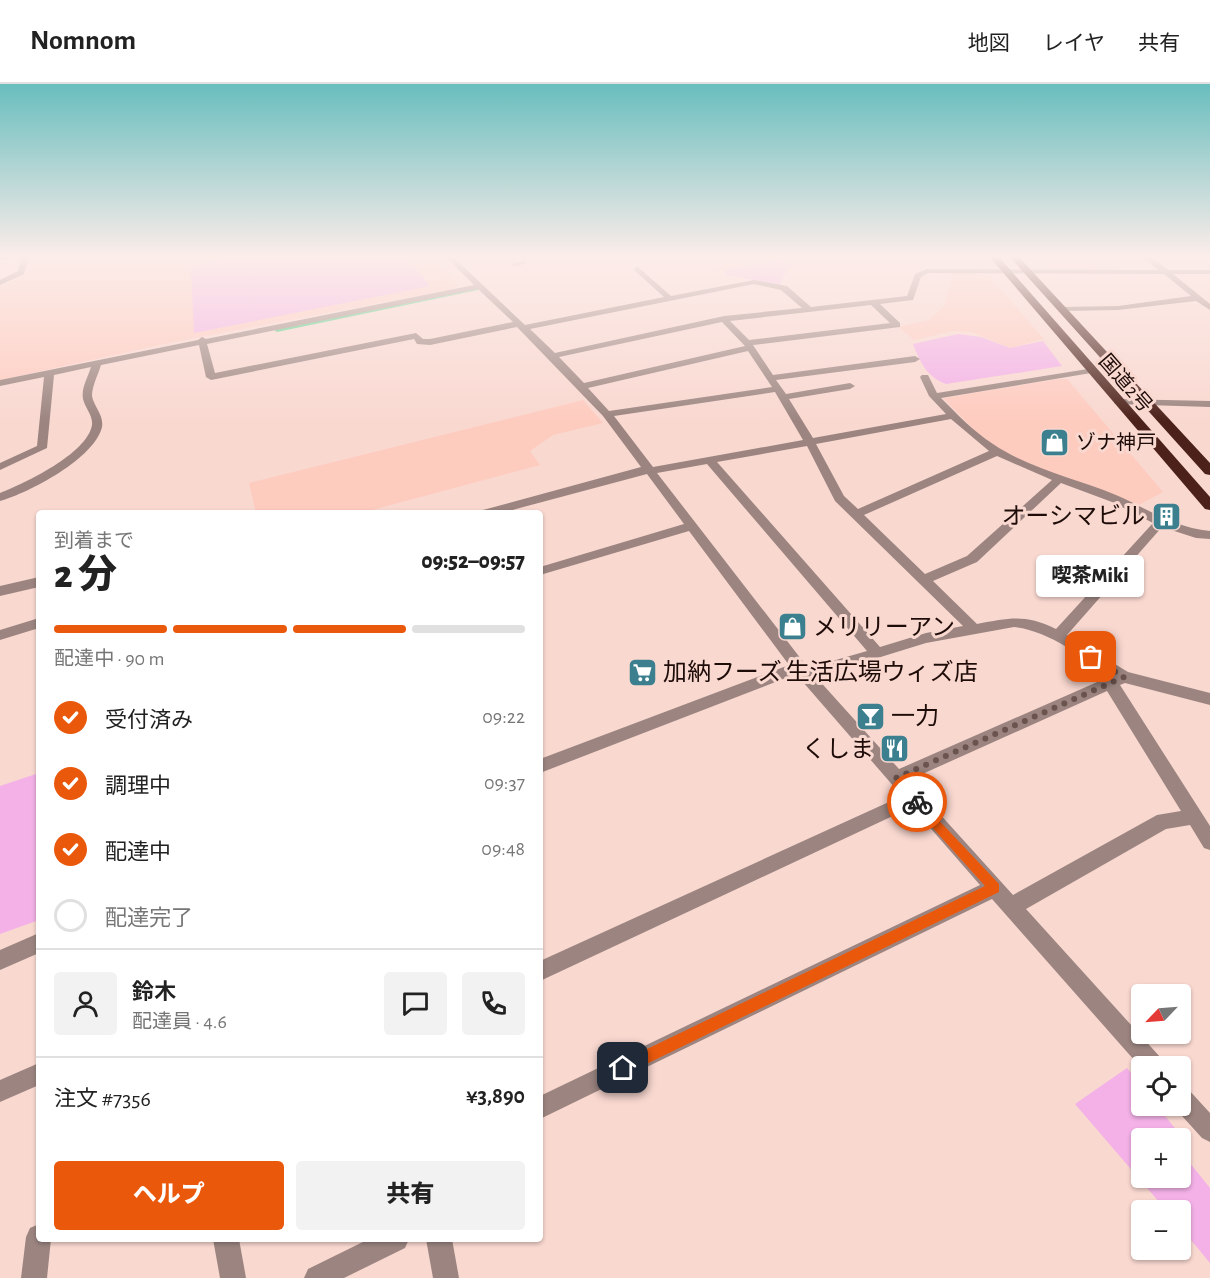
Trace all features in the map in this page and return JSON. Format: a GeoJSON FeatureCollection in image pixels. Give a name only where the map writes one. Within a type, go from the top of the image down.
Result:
{"type":"FeatureCollection","features":[{"type":"Feature","properties":{"kind":"highway","name":"国道2号"},"geometry":{"type":"LineString","coordinates":[[1040,311],[1210,506]]}},
{"type":"Feature","properties":{"kind":"highway","name":"国道2号"},"geometry":{"type":"LineString","coordinates":[[1064,311],[1210,471]]}},
{"type":"Feature","properties":{"kind":"street"},"geometry":{"type":"LineString","coordinates":[[0,383],[353,311]]}},
{"type":"Feature","properties":{"kind":"street"},"geometry":{"type":"LineString","coordinates":[[505,311],[607,414],[647,470],[802,671],[1144,1056]]}},
{"type":"Feature","properties":{"kind":"street"},"geometry":{"type":"LineString","coordinates":[[202,340],[211,377],[416,336],[420,342],[430,342],[605,311]]}},
{"type":"Feature","properties":{"kind":"street"},"geometry":{"type":"LineString","coordinates":[[552,356],[724,319],[794,311]]}},
{"type":"Feature","properties":{"kind":"street"},"geometry":{"type":"LineString","coordinates":[[581,387],[748,346],[897,325],[882,311]]}},
{"type":"Feature","properties":{"kind":"street"},"geometry":{"type":"LineString","coordinates":[[724,319],[748,346],[781,393],[811,442],[839,498],[974,629]]}},
{"type":"Feature","properties":{"kind":"street"},"geometry":{"type":"LineString","coordinates":[[770,378],[915,359]]}},
{"type":"Feature","properties":{"kind":"street"},"geometry":{"type":"LineString","coordinates":[[0,497],[46,474],[85,446],[96,432],[98,422],[87,394],[97,364]]}},
{"type":"Feature","properties":{"kind":"street"},"geometry":{"type":"LineString","coordinates":[[934,396],[1091,370]]}},
{"type":"Feature","properties":{"kind":"street"},"geometry":{"type":"LineString","coordinates":[[0,467],[42,448],[49,373]]}},
{"type":"Feature","properties":{"kind":"street"},"geometry":{"type":"LineString","coordinates":[[925,377],[934,396],[974,436],[996,452],[1058,480],[1103,494],[1161,521],[1199,535],[1210,535]]}},
{"type":"Feature","properties":{"kind":"street"},"geometry":{"type":"LineString","coordinates":[[607,414],[850,386]]}},
{"type":"Feature","properties":{"kind":"street"},"geometry":{"type":"LineString","coordinates":[[1119,402],[1210,404]]}},
{"type":"Feature","properties":{"kind":"street"},"geometry":{"type":"LineString","coordinates":[[498,510],[647,470],[953,416]]}},
{"type":"Feature","properties":{"kind":"street"},"geometry":{"type":"LineString","coordinates":[[855,515],[996,452]]}},
{"type":"Feature","properties":{"kind":"street"},"geometry":{"type":"LineString","coordinates":[[710,460],[877,653]]}},
{"type":"Feature","properties":{"kind":"street"},"geometry":{"type":"LineString","coordinates":[[924,580],[972,559],[1058,480]]}},
{"type":"Feature","properties":{"kind":"street"},"geometry":{"type":"LineString","coordinates":[[1058,636],[1161,521]]}},
{"type":"Feature","properties":{"kind":"street"},"geometry":{"type":"LineString","coordinates":[[543,570],[692,526]]}},
{"type":"Feature","properties":{"kind":"street"},"geometry":{"type":"LineString","coordinates":[[0,591],[36,583]]}},
{"type":"Feature","properties":{"kind":"street"},"geometry":{"type":"LineString","coordinates":[[543,765],[802,671],[877,653],[926,638],[1014,622],[1033,624],[1058,636],[1117,680],[1194,818],[1210,842]]}},
{"type":"Feature","properties":{"kind":"street"},"geometry":{"type":"LineString","coordinates":[[0,635],[36,624]]}},
{"type":"Feature","properties":{"kind":"street"},"geometry":{"type":"LineString","coordinates":[[896,778],[1117,680],[1210,699]]}},
{"type":"Feature","properties":{"kind":"street"},"geometry":{"type":"LineString","coordinates":[[543,970],[914,798]]}},
{"type":"Feature","properties":{"kind":"street"},"geometry":{"type":"LineString","coordinates":[[1011,907],[1163,821],[1194,818]]}},
{"type":"Feature","properties":{"kind":"street"},"geometry":{"type":"LineString","coordinates":[[543,1107],[994,888]]}},
{"type":"Feature","properties":{"kind":"street"},"geometry":{"type":"LineString","coordinates":[[0,960],[36,944]]}},
{"type":"Feature","properties":{"kind":"street"},"geometry":{"type":"LineString","coordinates":[[0,1090],[36,1075]]}},
{"type":"Feature","properties":{"kind":"street"},"geometry":{"type":"LineString","coordinates":[[1191,1109],[1210,1130]]}},
{"type":"Feature","properties":{"kind":"street"},"geometry":{"type":"LineString","coordinates":[[34,1278],[38,1242]]}},
{"type":"Feature","properties":{"kind":"street"},"geometry":{"type":"LineString","coordinates":[[227,1242],[233,1278]]}},
{"type":"Feature","properties":{"kind":"street"},"geometry":{"type":"LineString","coordinates":[[317,1278],[390,1242]]}},
{"type":"Feature","properties":{"kind":"street"},"geometry":{"type":"LineString","coordinates":[[440,1242],[446,1278]]}},
{"type":"Feature","properties":{"kind":"shaded area"},"geometry":{"type":"Polygon","coordinates":[[[0,311],[339,311],[169,343],[0,380],[0,311]]]}},
{"type":"Feature","properties":{"kind":"shaded area"},"geometry":{"type":"Polygon","coordinates":[[[193,311],[306,311],[194,333],[193,311]]]}},
{"type":"Feature","properties":{"kind":"shaded area"},"geometry":{"type":"Polygon","coordinates":[[[939,311],[1019,311],[1044,339],[1010,348],[972,332],[953,331],[914,340],[898,327],[928,320],[939,311]]]}},
{"type":"Feature","properties":{"kind":"shaded area"},"geometry":{"type":"Polygon","coordinates":[[[958,334],[981,337],[1010,348],[1043,341],[1062,366],[946,384],[929,373],[918,357],[913,344],[958,334]]]}},
{"type":"Feature","properties":{"kind":"shaded area","name":"ゾナ神戸"},"geometry":{"type":"Polygon","coordinates":[[[1067,379],[1163,492],[1135,507],[1056,477],[1003,451],[978,434],[943,398],[1067,379]]]}},
{"type":"Feature","properties":{"kind":"shaded area"},"geometry":{"type":"Polygon","coordinates":[[[583,400],[603,423],[553,435],[530,451],[540,465],[372,510],[255,510],[249,483],[583,400]]]}},
{"type":"Feature","properties":{"kind":"shaded area"},"geometry":{"type":"Polygon","coordinates":[[[36,774],[36,921],[0,934],[0,786],[36,774]]]}},
{"type":"Feature","properties":{"kind":"shaded area"},"geometry":{"type":"Polygon","coordinates":[[[1127,1068],[1131,1073],[1131,1116],[1165,1116],[1175,1128],[1131,1128],[1131,1169],[1075,1104],[1127,1068]]]}},
{"type":"Feature","properties":{"kind":"shaded area"},"geometry":{"type":"Polygon","coordinates":[[[1191,1164],[1210,1188],[1210,1263],[1191,1240],[1191,1200],[1157,1200],[1147,1188],[1191,1188],[1191,1164]]]}},
{"type":"Feature","properties":{"kind":"waterway"},"geometry":{"type":"LineString","coordinates":[[277,330],[371,311]]}},
{"type":"Feature","properties":{"kind":"way so far"},"geometry":{"type":"LineString","coordinates":[[917,802],[896,778],[1124,677],[1091,657]]}},
{"type":"Feature","properties":{"kind":"place","name":"ゾナ神戸"},"geometry":{"type":"Point","coordinates":[1055,442]}},
{"type":"Feature","properties":{"kind":"place","name":"オーシマビル"},"geometry":{"type":"Point","coordinates":[1166,516]}},
{"type":"Feature","properties":{"kind":"place","name":"メリリーアン"},"geometry":{"type":"Point","coordinates":[792,627]}},
{"type":"Feature","properties":{"kind":"place","name":"喫茶Miki"},"geometry":{"type":"Point","coordinates":[1091,657]}},
{"type":"Feature","properties":{"kind":"place","name":"加納フーズ 生活広場ウィズ店"},"geometry":{"type":"Point","coordinates":[642,672]}},
{"type":"Feature","properties":{"kind":"place","name":"一力"},"geometry":{"type":"Point","coordinates":[870,716]}},
{"type":"Feature","properties":{"kind":"place","name":"くしま"},"geometry":{"type":"Point","coordinates":[895,749]}},
{"type":"Feature","properties":{"kind":"route"},"geometry":{"type":"LineString","coordinates":[[623,1068],[994,888],[917,802]]}}]}
